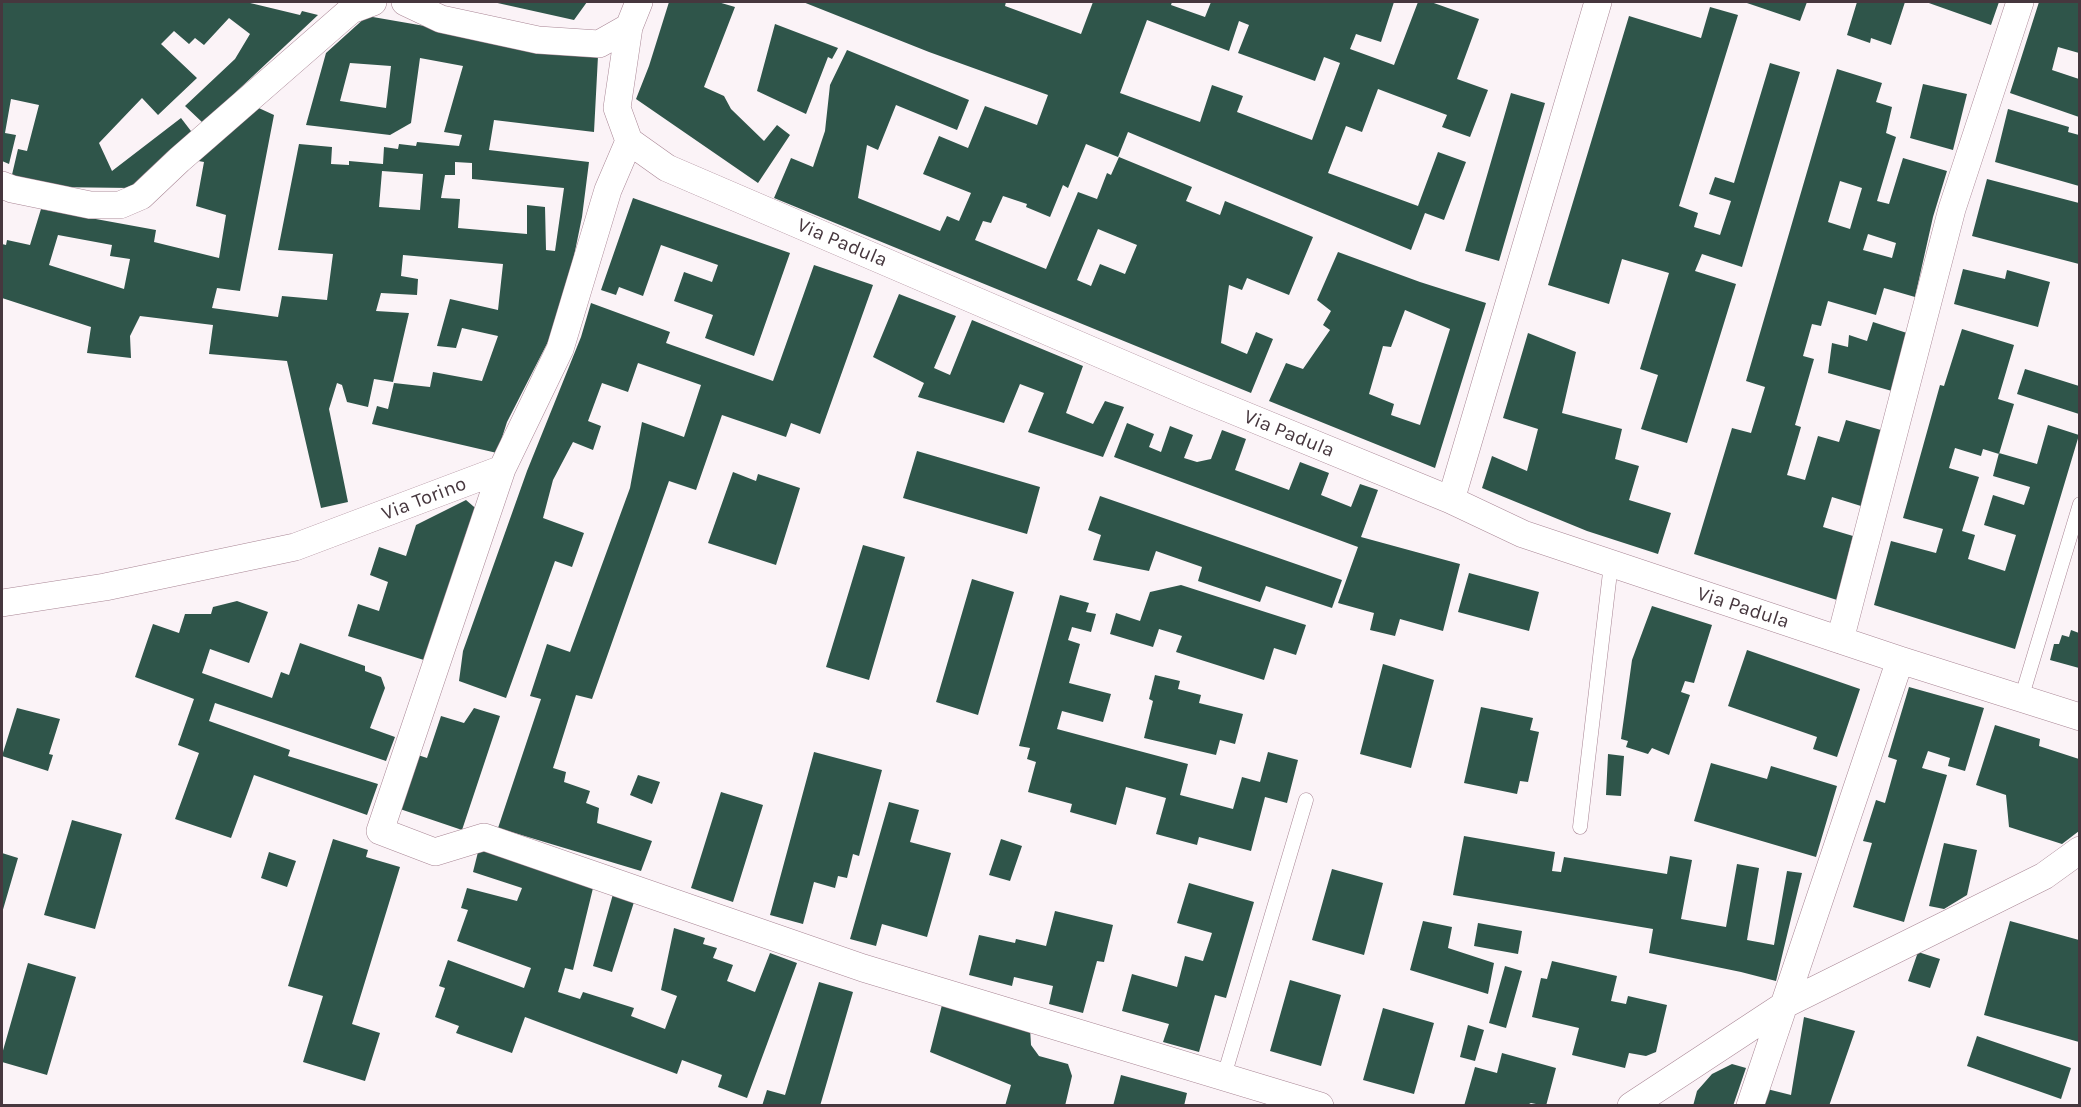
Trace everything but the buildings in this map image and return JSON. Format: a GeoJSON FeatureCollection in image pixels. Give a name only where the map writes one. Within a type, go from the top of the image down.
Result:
{"type":"FeatureCollection","features":[{"type":"Feature","properties":{"kind":"street"},"geometry":{"type":"LineString","coordinates":[[2,185],[90,205],[120,205],[141,196],[178,160],[351,10],[373,2]]}},
{"type":"Feature","properties":{"kind":"street"},"geometry":{"type":"LineString","coordinates":[[405,2],[441,20],[537,40],[598,44],[629,27]]}},
{"type":"Feature","properties":{"kind":"street"},"geometry":{"type":"LineString","coordinates":[[639,2],[629,27],[617,108],[629,141],[608,190],[560,349],[502,470],[380,831],[435,852],[484,837],[863,968],[1320,1106]]}},
{"type":"Feature","properties":{"kind":"street"},"geometry":{"type":"LineString","coordinates":[[1451,500],[1598,2]]}},
{"type":"Feature","properties":{"kind":"street"},"geometry":{"type":"LineString","coordinates":[[1840,640],[1952,208],[2020,2]]}},
{"type":"Feature","properties":{"kind":"street","name":"Via Padula"},"geometry":{"type":"LineString","coordinates":[[629,141],[667,168],[1193,394],[1451,500],[1523,534],[1900,660],[2079,717]]}},
{"type":"Feature","properties":{"kind":"street","name":"Via Torino"},"geometry":{"type":"LineString","coordinates":[[2,603],[105,587],[295,547],[502,470]]}},
{"type":"Feature","properties":{"kind":"street"},"geometry":{"type":"LineString","coordinates":[[1750,1106],[1900,660]]}},
{"type":"Feature","properties":{"kind":"street"},"geometry":{"type":"LineString","coordinates":[[1631,1106],[1786,1004],[2044,876],[2079,850]]}},
{"type":"Feature","properties":{"kind":"lane"},"geometry":{"type":"LineString","coordinates":[[2021,699],[2079,504]]}},
{"type":"Feature","properties":{"kind":"lane"},"geometry":{"type":"LineString","coordinates":[[1580,827],[1611,564]]}},
{"type":"Feature","properties":{"kind":"lane"},"geometry":{"type":"LineString","coordinates":[[1224,1076],[1306,800]]}}]}
